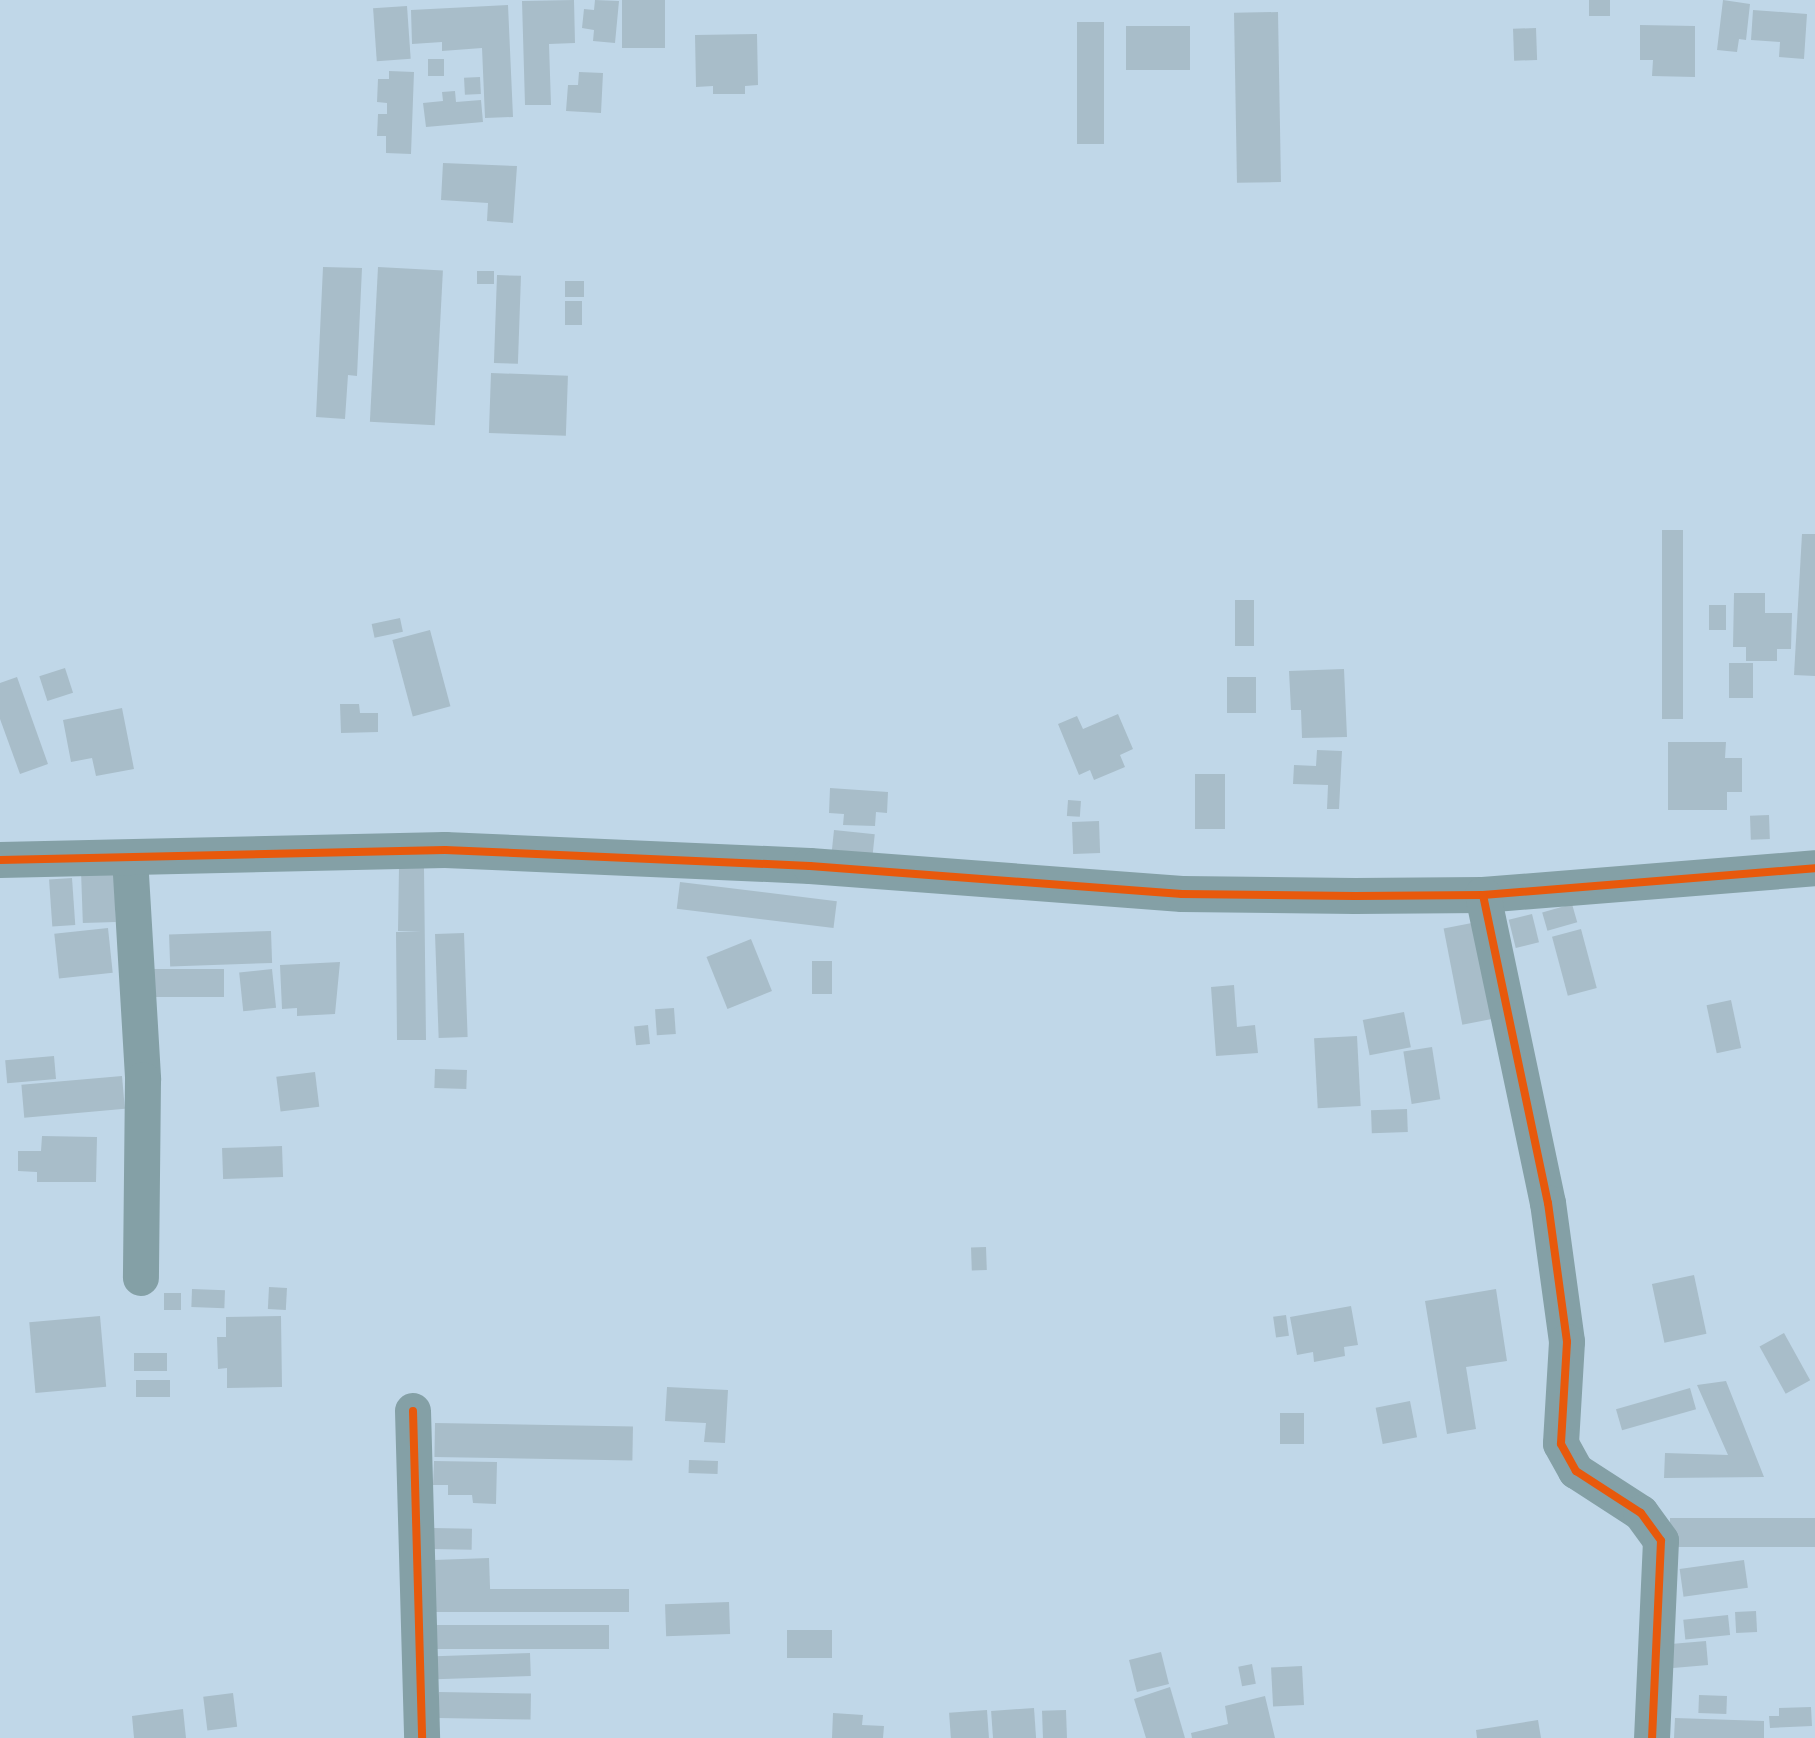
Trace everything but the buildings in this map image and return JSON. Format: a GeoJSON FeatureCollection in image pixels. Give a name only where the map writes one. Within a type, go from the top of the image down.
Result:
{"type":"FeatureCollection","features":[{"type":"Feature","properties":{"kind":"street"},"geometry":{"type":"LineString","coordinates":[[0,860],[445,850],[810,866],[1182,894],[1483,895],[1815,868]]}},
{"type":"Feature","properties":{"kind":"street"},"geometry":{"type":"LineString","coordinates":[[130,858],[143,1080],[141,1278]]}},
{"type":"Feature","properties":{"kind":"street"},"geometry":{"type":"LineString","coordinates":[[1483,895],[1548,1203],[1567,1342],[1561,1444],[1576,1471],[1641,1513],[1661,1541],[1652,1738]]}},
{"type":"Feature","properties":{"kind":"street"},"geometry":{"type":"LineString","coordinates":[[413,1411],[422,1738]]}},
{"type":"Feature","properties":{"kind":"cycle path"},"geometry":{"type":"LineString","coordinates":[[0,860],[445,850],[810,866],[1182,894],[1355,896],[1483,895],[1815,868]]}},
{"type":"Feature","properties":{"kind":"cycle path"},"geometry":{"type":"LineString","coordinates":[[1483,895],[1548,1203],[1567,1342],[1561,1444],[1576,1471],[1641,1513],[1661,1541],[1652,1738]]}},
{"type":"Feature","properties":{"kind":"cycle path"},"geometry":{"type":"LineString","coordinates":[[413,1411],[422,1738]]}}]}
